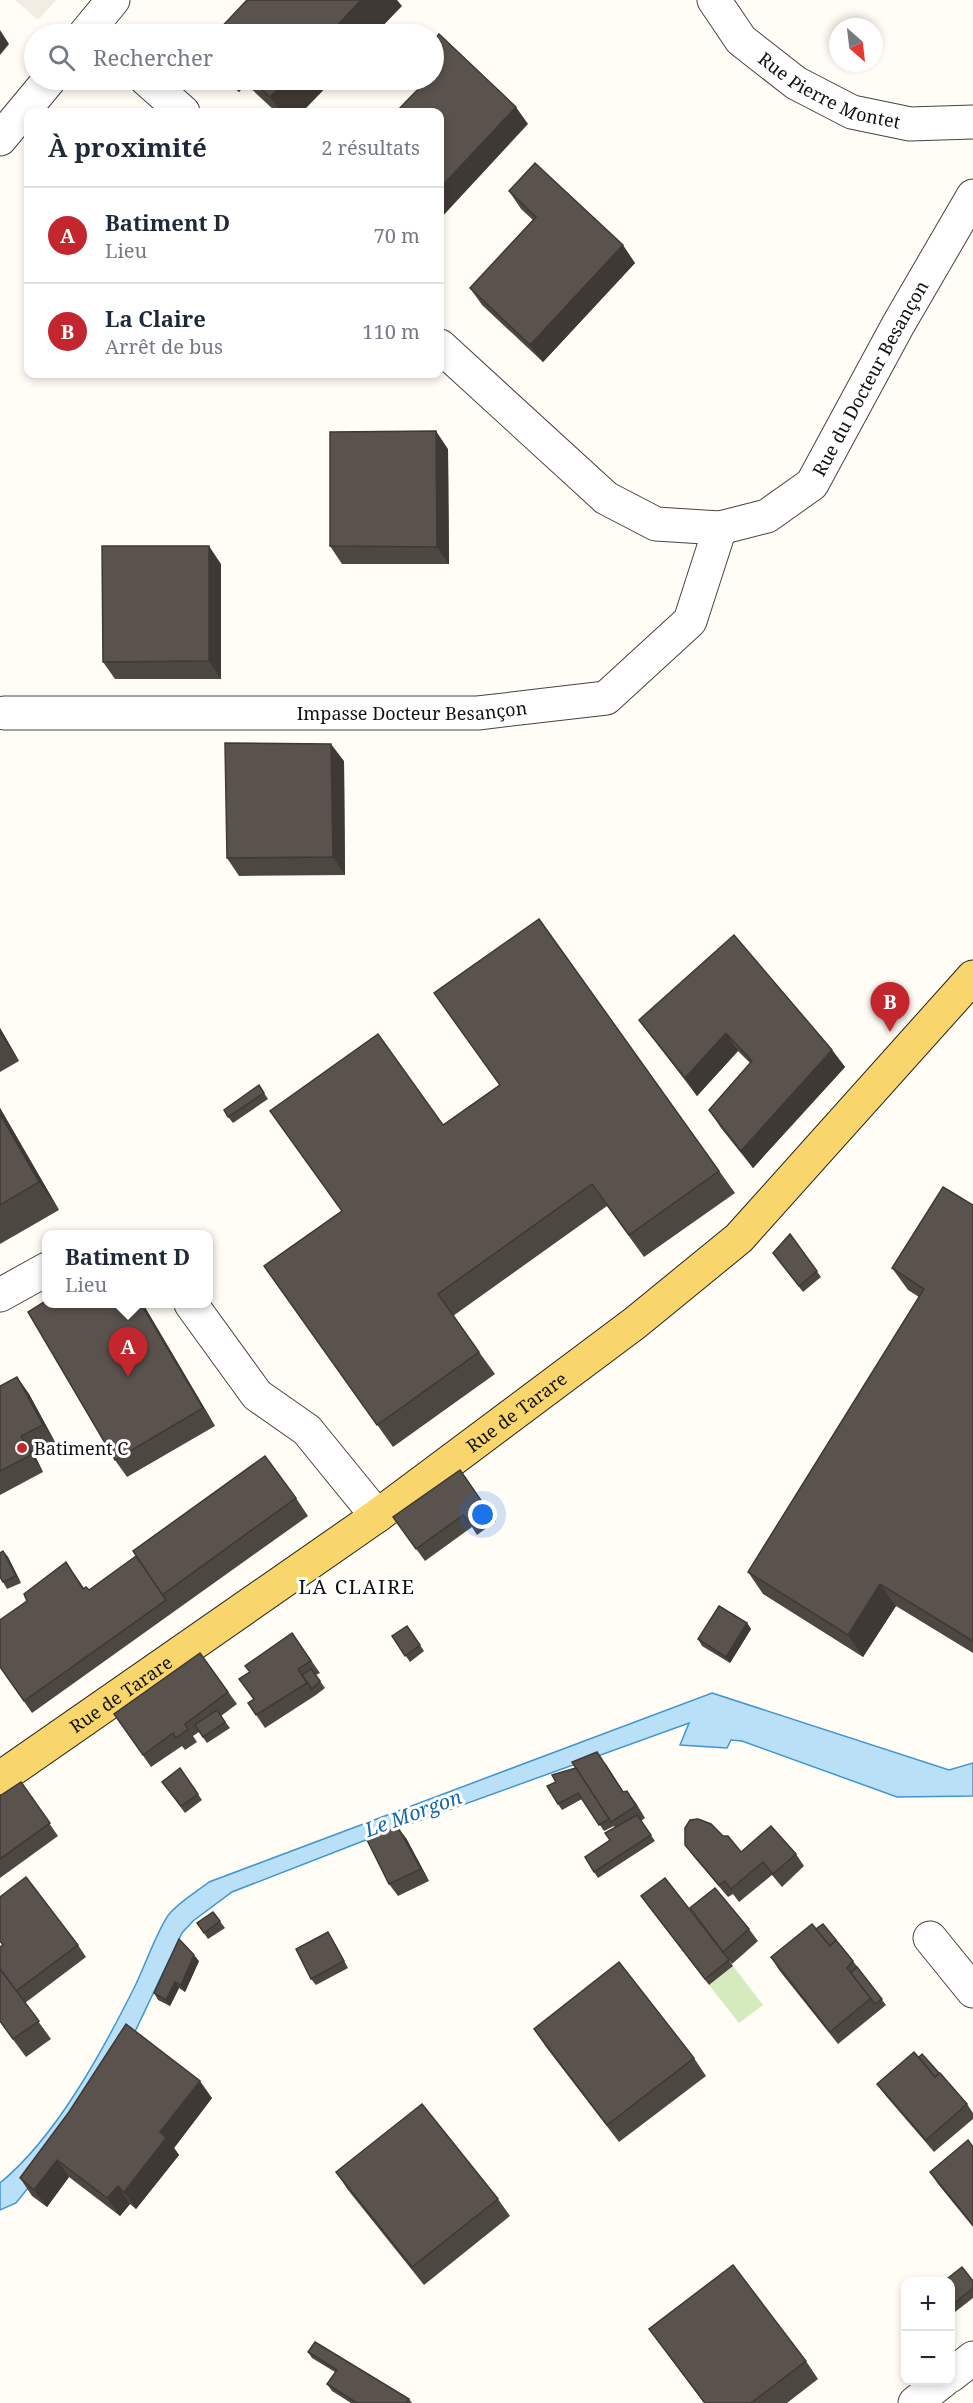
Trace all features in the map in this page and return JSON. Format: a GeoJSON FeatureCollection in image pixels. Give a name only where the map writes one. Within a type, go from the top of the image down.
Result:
{"type":"FeatureCollection","features":[{"type":"Feature","properties":{"kind":"main road","name":"Rue de Tarare"},"geometry":{"type":"LineString","coordinates":[[0,1778],[377,1516],[635,1323],[739,1238],[973,976]]}},
{"type":"Feature","properties":{"kind":"street"},"geometry":{"type":"LineString","coordinates":[[96,24],[113,0]]}},
{"type":"Feature","properties":{"kind":"street","name":"Rue Pierre Montet"},"geometry":{"type":"LineString","coordinates":[[714,0],[741,39],[796,83],[852,112],[910,124],[973,122]]}},
{"type":"Feature","properties":{"kind":"street"},"geometry":{"type":"LineString","coordinates":[[26,108],[41,90]]}},
{"type":"Feature","properties":{"kind":"street"},"geometry":{"type":"LineString","coordinates":[[158,90],[178,108]]}},
{"type":"Feature","properties":{"kind":"street"},"geometry":{"type":"LineString","coordinates":[[0,139],[24,110]]}},
{"type":"Feature","properties":{"kind":"street","name":"Rue du Docteur Besançon"},"geometry":{"type":"LineString","coordinates":[[444,350],[606,498],[656,524],[720,528],[767,516],[812,484],[898,325],[973,196]]}},
{"type":"Feature","properties":{"kind":"street","name":"Impasse Docteur Besançon"},"geometry":{"type":"LineString","coordinates":[[4,712],[478,713],[606,698],[690,621],[720,528]]}},
{"type":"Feature","properties":{"kind":"street"},"geometry":{"type":"LineString","coordinates":[[0,1295],[42,1272]]}},
{"type":"Feature","properties":{"kind":"street"},"geometry":{"type":"LineString","coordinates":[[194,1308],[257,1395],[307,1430],[377,1516]]}},
{"type":"Feature","properties":{"kind":"street"},"geometry":{"type":"LineString","coordinates":[[930,1938],[973,1991]]}},
{"type":"Feature","properties":{"kind":"street"},"geometry":{"type":"LineString","coordinates":[[955,2373],[973,2358]]}},
{"type":"Feature","properties":{"kind":"street"},"geometry":{"type":"LineString","coordinates":[[915,2403],[938,2385]]}},
{"type":"Feature","properties":{"kind":"green space"},"geometry":{"type":"Polygon","coordinates":[[[733,1966],[763,2005],[739,2023],[709,1985],[733,1966]]]}},
{"type":"Feature","properties":{"kind":"shaded area"},"geometry":{"type":"Polygon","coordinates":[[[15,0],[56,0],[38,20],[15,0]]]}},
{"type":"Feature","properties":{"kind":"water","name":"Le Morgon"},"geometry":{"type":"Polygon","coordinates":[[[712,1693],[949,1770],[973,1763],[973,1796],[897,1797],[742,1741],[731,1740],[727,1748],[680,1745],[689,1723],[371,1838],[232,1892],[193,1921],[182,1933],[131,2040],[41,2172],[16,2203],[0,2210],[0,2183],[40,2142],[76,2092],[121,2013],[166,1919],[179,1904],[209,1882],[712,1693]]]}},
{"type":"Feature","properties":{"kind":"building"},"geometry":{"type":"Polygon","coordinates":[[[247,0],[361,0],[338,24],[224,24],[247,0]]]}},
{"type":"Feature","properties":{"kind":"building"},"geometry":{"type":"Polygon","coordinates":[[[444,39],[516,107],[444,184],[444,108],[400,108],[417,90],[444,90],[444,39]]]}},
{"type":"Feature","properties":{"kind":"building"},"geometry":{"type":"Polygon","coordinates":[[[262,90],[277,90],[270,97],[262,90]]]}},
{"type":"Feature","properties":{"kind":"building"},"geometry":{"type":"Polygon","coordinates":[[[535,163],[623,245],[530,345],[470,288],[536,217],[509,191],[535,163]]]}},
{"type":"Feature","properties":{"kind":"building"},"geometry":{"type":"Polygon","coordinates":[[[436,431],[437,547],[330,546],[330,432],[436,431]]]}},
{"type":"Feature","properties":{"kind":"building"},"geometry":{"type":"Polygon","coordinates":[[[102,546],[209,546],[209,661],[103,662],[102,546]]]}},
{"type":"Feature","properties":{"kind":"building"},"geometry":{"type":"Polygon","coordinates":[[[225,743],[331,744],[333,857],[227,858],[225,743]]]}},
{"type":"Feature","properties":{"kind":"building"},"geometry":{"type":"Polygon","coordinates":[[[539,919],[719,1171],[629,1235],[592,1184],[438,1294],[479,1352],[377,1425],[264,1266],[342,1211],[270,1111],[378,1034],[443,1125],[500,1085],[434,993],[539,919]]]}},
{"type":"Feature","properties":{"kind":"building"},"geometry":{"type":"Polygon","coordinates":[[[734,935],[832,1050],[741,1151],[709,1110],[752,1061],[726,1033],[685,1078],[639,1020],[734,935]]]}},
{"type":"Feature","properties":{"kind":"building"},"geometry":{"type":"Polygon","coordinates":[[[259,1085],[264,1093],[228,1117],[224,1110],[259,1085]]]}},
{"type":"Feature","properties":{"kind":"building"},"geometry":{"type":"Polygon","coordinates":[[[0,1114],[39,1182],[0,1205],[0,1114]]]}},
{"type":"Feature","properties":{"kind":"building"},"geometry":{"type":"Polygon","coordinates":[[[943,1187],[973,1205],[973,1641],[880,1584],[848,1635],[748,1572],[924,1289],[892,1268],[943,1187]]]}},
{"type":"Feature","properties":{"kind":"building"},"geometry":{"type":"Polygon","coordinates":[[[790,1234],[817,1271],[799,1286],[773,1253],[790,1234]]]}},
{"type":"Feature","properties":{"kind":"building"},"geometry":{"type":"Polygon","coordinates":[[[42,1303],[42,1308],[143,1308],[203,1408],[115,1460],[28,1312],[42,1303]]]}},
{"type":"Feature","properties":{"kind":"building"},"geometry":{"type":"Polygon","coordinates":[[[17,1377],[43,1425],[21,1436],[31,1455],[0,1471],[0,1386],[17,1377]]]}},
{"type":"Feature","properties":{"kind":"building"},"geometry":{"type":"Polygon","coordinates":[[[265,1456],[296,1498],[162,1595],[133,1551],[265,1456]]]}},
{"type":"Feature","properties":{"kind":"building"},"geometry":{"type":"Polygon","coordinates":[[[460,1470],[487,1509],[469,1522],[463,1515],[416,1549],[393,1517],[460,1470]]]}},
{"type":"Feature","properties":{"kind":"building"},"geometry":{"type":"Polygon","coordinates":[[[3,1551],[16,1576],[3,1582],[0,1577],[0,1553],[3,1551]]]}},
{"type":"Feature","properties":{"kind":"building"},"geometry":{"type":"Polygon","coordinates":[[[136,1556],[166,1600],[24,1701],[0,1667],[0,1620],[27,1601],[24,1594],[66,1562],[83,1589],[86,1587],[89,1590],[136,1556]]]}},
{"type":"Feature","properties":{"kind":"building"},"geometry":{"type":"Polygon","coordinates":[[[719,1606],[747,1623],[726,1657],[698,1639],[719,1606]]]}},
{"type":"Feature","properties":{"kind":"building"},"geometry":{"type":"Polygon","coordinates":[[[407,1626],[420,1645],[405,1656],[392,1636],[407,1626]]]}},
{"type":"Feature","properties":{"kind":"building"},"geometry":{"type":"Polygon","coordinates":[[[292,1633],[311,1661],[298,1669],[307,1683],[256,1715],[248,1703],[254,1699],[239,1679],[250,1672],[245,1666],[292,1633]]]}},
{"type":"Feature","properties":{"kind":"building"},"geometry":{"type":"Polygon","coordinates":[[[200,1653],[228,1692],[185,1724],[188,1729],[176,1738],[173,1733],[143,1755],[114,1714],[200,1653]]]}},
{"type":"Feature","properties":{"kind":"building"},"geometry":{"type":"Polygon","coordinates":[[[311,1669],[320,1681],[312,1689],[302,1675],[311,1669]]]}},
{"type":"Feature","properties":{"kind":"building"},"geometry":{"type":"Polygon","coordinates":[[[217,1710],[225,1722],[203,1737],[195,1725],[217,1710]]]}},
{"type":"Feature","properties":{"kind":"building"},"geometry":{"type":"Polygon","coordinates":[[[597,1752],[623,1792],[627,1791],[636,1806],[611,1822],[572,1762],[597,1752]]]}},
{"type":"Feature","properties":{"kind":"building"},"geometry":{"type":"Polygon","coordinates":[[[180,1768],[198,1794],[181,1806],[162,1782],[180,1768]]]}},
{"type":"Feature","properties":{"kind":"building"},"geometry":{"type":"Polygon","coordinates":[[[576,1768],[609,1819],[599,1825],[578,1793],[558,1804],[547,1786],[556,1782],[552,1775],[576,1768]]]}},
{"type":"Feature","properties":{"kind":"building"},"geometry":{"type":"Polygon","coordinates":[[[21,1782],[50,1823],[0,1859],[0,1796],[21,1782]]]}},
{"type":"Feature","properties":{"kind":"building"},"geometry":{"type":"Polygon","coordinates":[[[637,1815],[651,1835],[594,1872],[585,1857],[610,1840],[605,1833],[637,1815]]]}},
{"type":"Feature","properties":{"kind":"building"},"geometry":{"type":"Polygon","coordinates":[[[698,1819],[711,1824],[723,1836],[728,1836],[741,1852],[771,1826],[796,1854],[773,1874],[763,1862],[731,1889],[725,1881],[719,1885],[685,1845],[685,1828],[690,1820],[698,1819]]]}},
{"type":"Feature","properties":{"kind":"building"},"geometry":{"type":"Polygon","coordinates":[[[397,1826],[421,1869],[389,1884],[366,1838],[397,1826]]]}},
{"type":"Feature","properties":{"kind":"building"},"geometry":{"type":"Polygon","coordinates":[[[26,1877],[78,1945],[16,1991],[0,1969],[0,1947],[3,1945],[0,1941],[0,1897],[26,1877]]]}},
{"type":"Feature","properties":{"kind":"building"},"geometry":{"type":"Polygon","coordinates":[[[665,1878],[729,1960],[705,1979],[641,1896],[665,1878]]]}},
{"type":"Feature","properties":{"kind":"building"},"geometry":{"type":"Polygon","coordinates":[[[715,1888],[749,1929],[723,1952],[690,1908],[715,1888]]]}},
{"type":"Feature","properties":{"kind":"building"},"geometry":{"type":"Polygon","coordinates":[[[213,1912],[220,1921],[204,1933],[197,1923],[213,1912]]]}},
{"type":"Feature","properties":{"kind":"building"},"geometry":{"type":"Polygon","coordinates":[[[812,1924],[830,1946],[836,1940],[853,1961],[847,1968],[871,1998],[830,2032],[771,1957],[812,1924]]]}},
{"type":"Feature","properties":{"kind":"building"},"geometry":{"type":"Polygon","coordinates":[[[823,1924],[836,1940],[830,1946],[816,1929],[823,1924]]]}},
{"type":"Feature","properties":{"kind":"building"},"geometry":{"type":"Polygon","coordinates":[[[328,1932],[344,1961],[311,1979],[296,1949],[328,1932]]]}},
{"type":"Feature","properties":{"kind":"building"},"geometry":{"type":"Polygon","coordinates":[[[179,1939],[194,1955],[181,1985],[175,1982],[166,2000],[154,1993],[179,1939]]]}},
{"type":"Feature","properties":{"kind":"building"},"geometry":{"type":"Polygon","coordinates":[[[619,1962],[694,2058],[607,2125],[534,2029],[619,1962]]]}},
{"type":"Feature","properties":{"kind":"building"},"geometry":{"type":"Polygon","coordinates":[[[857,1967],[882,1999],[875,2004],[851,1973],[857,1967]]]}},
{"type":"Feature","properties":{"kind":"building"},"geometry":{"type":"Polygon","coordinates":[[[0,1969],[39,2021],[13,2039],[0,2021],[0,1969]]]}},
{"type":"Feature","properties":{"kind":"building"},"geometry":{"type":"Polygon","coordinates":[[[126,2024],[200,2081],[160,2132],[166,2138],[124,2192],[118,2186],[107,2198],[57,2160],[34,2190],[20,2178],[69,2112],[126,2024]]]}},
{"type":"Feature","properties":{"kind":"building"},"geometry":{"type":"Polygon","coordinates":[[[914,2052],[935,2077],[940,2073],[967,2104],[926,2140],[877,2084],[914,2052]]]}},
{"type":"Feature","properties":{"kind":"building"},"geometry":{"type":"Polygon","coordinates":[[[922,2054],[939,2073],[935,2077],[919,2057],[922,2054]]]}},
{"type":"Feature","properties":{"kind":"building"},"geometry":{"type":"Polygon","coordinates":[[[422,2104],[498,2199],[412,2267],[336,2172],[422,2104]]]}},
{"type":"Feature","properties":{"kind":"building"},"geometry":{"type":"Polygon","coordinates":[[[968,2140],[973,2147],[973,2225],[930,2172],[968,2140]]]}},
{"type":"Feature","properties":{"kind":"building"},"geometry":{"type":"Polygon","coordinates":[[[733,2265],[806,2361],[751,2403],[705,2403],[649,2329],[733,2265]]]}},
{"type":"Feature","properties":{"kind":"building"},"geometry":{"type":"Polygon","coordinates":[[[962,2267],[973,2281],[973,2288],[955,2303],[955,2277],[949,2277],[962,2267]]]}},
{"type":"Feature","properties":{"kind":"building"},"geometry":{"type":"Polygon","coordinates":[[[315,2342],[409,2399],[406,2403],[357,2403],[327,2384],[337,2370],[308,2352],[315,2342]]]}},
{"type":"Feature","properties":{"kind":"place","name":"La Claire"},"geometry":{"type":"Point","coordinates":[890,1032]}},
{"type":"Feature","properties":{"kind":"place","name":"Batiment D"},"geometry":{"type":"Point","coordinates":[128,1377]}},
{"type":"Feature","properties":{"kind":"place","name":"Batiment C"},"geometry":{"type":"Point","coordinates":[22,1448]}},
{"type":"Feature","properties":{"kind":"district","name":"LA CLAIRE"},"geometry":{"type":"Point","coordinates":[357,1586]}}]}
